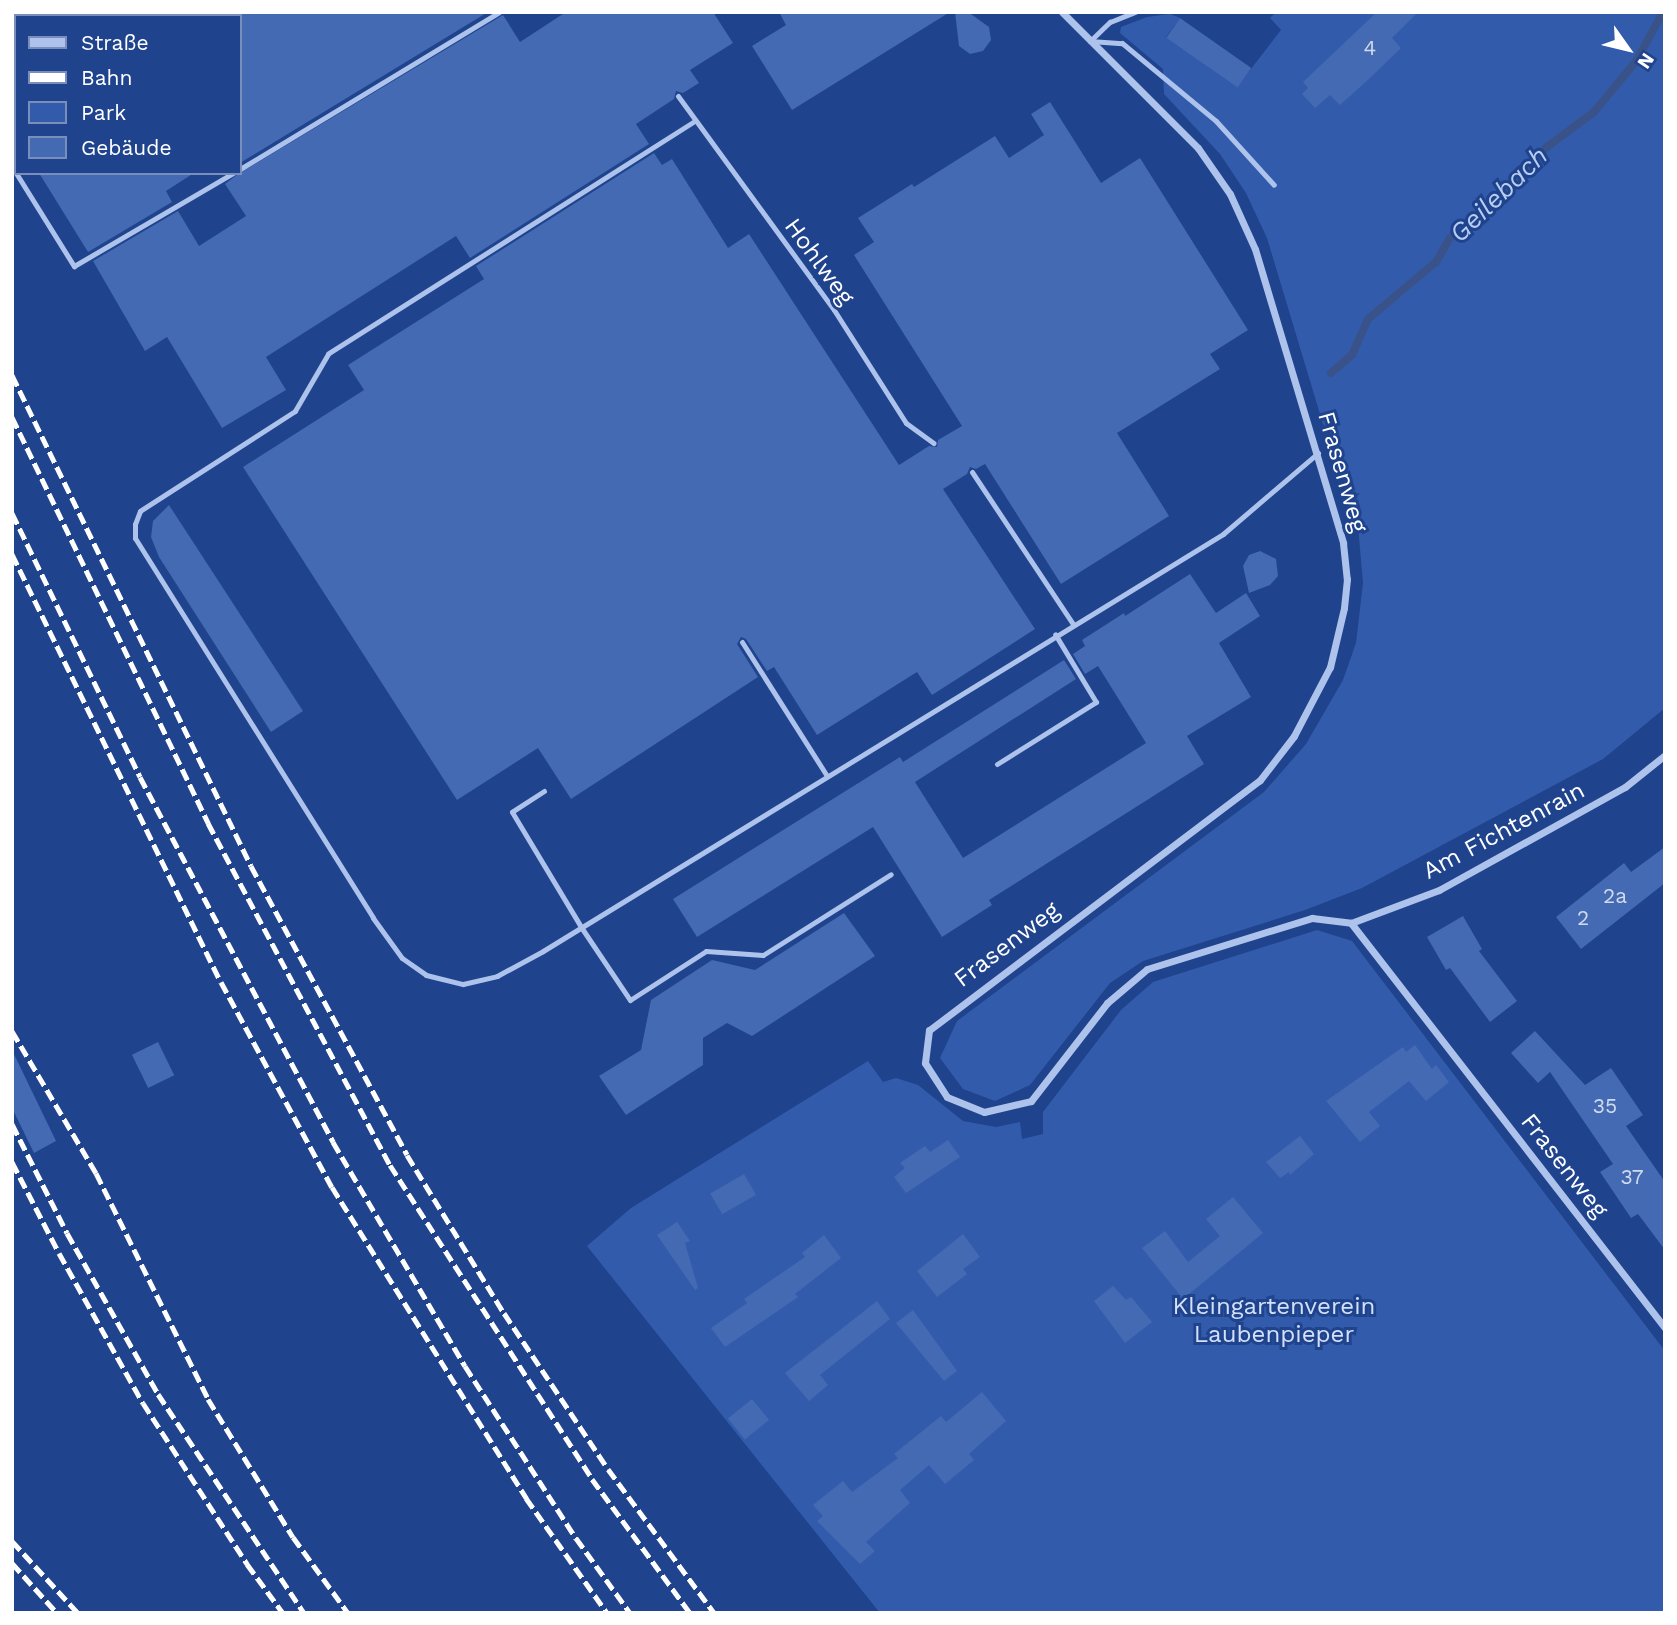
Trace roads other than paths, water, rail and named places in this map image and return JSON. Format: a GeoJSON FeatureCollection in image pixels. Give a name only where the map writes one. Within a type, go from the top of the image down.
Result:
{"type":"FeatureCollection","features":[{"type":"Feature","properties":{"kind":"street","name":"Frasenweg"},"geometry":{"type":"LineString","coordinates":[[1062,12],[1198,148],[1230,194],[1255,250],[1343,543],[1347,579],[1344,608],[1331,667],[1294,736],[1260,780],[929,1030],[925,1063],[947,1097],[984,1112],[1031,1101],[1107,1003],[1147,969],[1312,918],[1351,923],[1665,1328]]}},
{"type":"Feature","properties":{"kind":"street","name":"Am Fichtenrain"},"geometry":{"type":"LineString","coordinates":[[1351,923],[1439,890],[1625,787],[1665,755]]}},
{"type":"Feature","properties":{"kind":"lane"},"geometry":{"type":"LineString","coordinates":[[242,168],[499,12]]}},
{"type":"Feature","properties":{"kind":"lane"},"geometry":{"type":"LineString","coordinates":[[1090,41],[1110,22],[1135,12]]}},
{"type":"Feature","properties":{"kind":"lane"},"geometry":{"type":"LineString","coordinates":[[1090,41],[1122,43],[1216,121],[1273,185]]}},
{"type":"Feature","properties":{"kind":"lane","name":"Hohlweg"},"geometry":{"type":"LineString","coordinates":[[678,96],[694,122],[834,310],[906,423],[934,443]]}},
{"type":"Feature","properties":{"kind":"lane"},"geometry":{"type":"LineString","coordinates":[[694,122],[328,354],[295,411],[140,511],[135,524],[135,538],[366,907],[402,958],[426,975],[463,984],[497,976],[581,928],[1055,634],[1223,534],[1318,453]]}},
{"type":"Feature","properties":{"kind":"lane"},"geometry":{"type":"LineString","coordinates":[[17,175],[74,267],[230,175]]}},
{"type":"Feature","properties":{"kind":"lane"},"geometry":{"type":"LineString","coordinates":[[972,472],[1073,624]]}},
{"type":"Feature","properties":{"kind":"lane"},"geometry":{"type":"LineString","coordinates":[[997,764],[1096,702],[1055,634]]}},
{"type":"Feature","properties":{"kind":"lane"},"geometry":{"type":"LineString","coordinates":[[742,642],[827,776]]}},
{"type":"Feature","properties":{"kind":"lane"},"geometry":{"type":"LineString","coordinates":[[544,791],[512,812],[581,928],[630,1000],[706,951],[763,955],[891,874]]}},
{"type":"Feature","properties":{"kind":"waterway","name":"Geilebach"},"geometry":{"type":"LineString","coordinates":[[1331,373],[1352,355],[1368,319],[1436,262],[1450,238],[1492,202],[1547,147],[1594,112],[1637,60],[1663,12]]}},
{"type":"Feature","properties":{"kind":"railway"},"geometry":{"type":"LineString","coordinates":[[12,375],[251,866],[407,1155],[504,1313],[608,1469],[714,1613]]}},
{"type":"Feature","properties":{"kind":"railway"},"geometry":{"type":"LineString","coordinates":[[12,417],[208,823],[390,1165],[592,1479],[690,1613]]}},
{"type":"Feature","properties":{"kind":"railway"},"geometry":{"type":"LineString","coordinates":[[12,513],[140,777],[333,1142],[465,1366],[576,1538],[630,1613]]}},
{"type":"Feature","properties":{"kind":"railway"},"geometry":{"type":"LineString","coordinates":[[12,554],[221,982],[332,1187],[526,1498],[607,1613]]}},
{"type":"Feature","properties":{"kind":"railway"},"geometry":{"type":"LineString","coordinates":[[12,1031],[96,1173],[208,1399],[293,1537],[348,1613]]}},
{"type":"Feature","properties":{"kind":"railway"},"geometry":{"type":"LineString","coordinates":[[12,1124],[67,1233],[158,1394],[304,1613]]}},
{"type":"Feature","properties":{"kind":"railway"},"geometry":{"type":"LineString","coordinates":[[12,1162],[59,1253],[143,1403],[247,1564],[283,1613]]}},
{"type":"Feature","properties":{"kind":"railway"},"geometry":{"type":"LineString","coordinates":[[12,1541],[78,1613]]}},
{"type":"Feature","properties":{"kind":"railway"},"geometry":{"type":"LineString","coordinates":[[12,1563],[57,1613]]}},
{"type":"Feature","properties":{"kind":"park label","name":"Kleingartenverein Laubenpieper"},"geometry":{"type":"Point","coordinates":[1274,1321]}}]}
